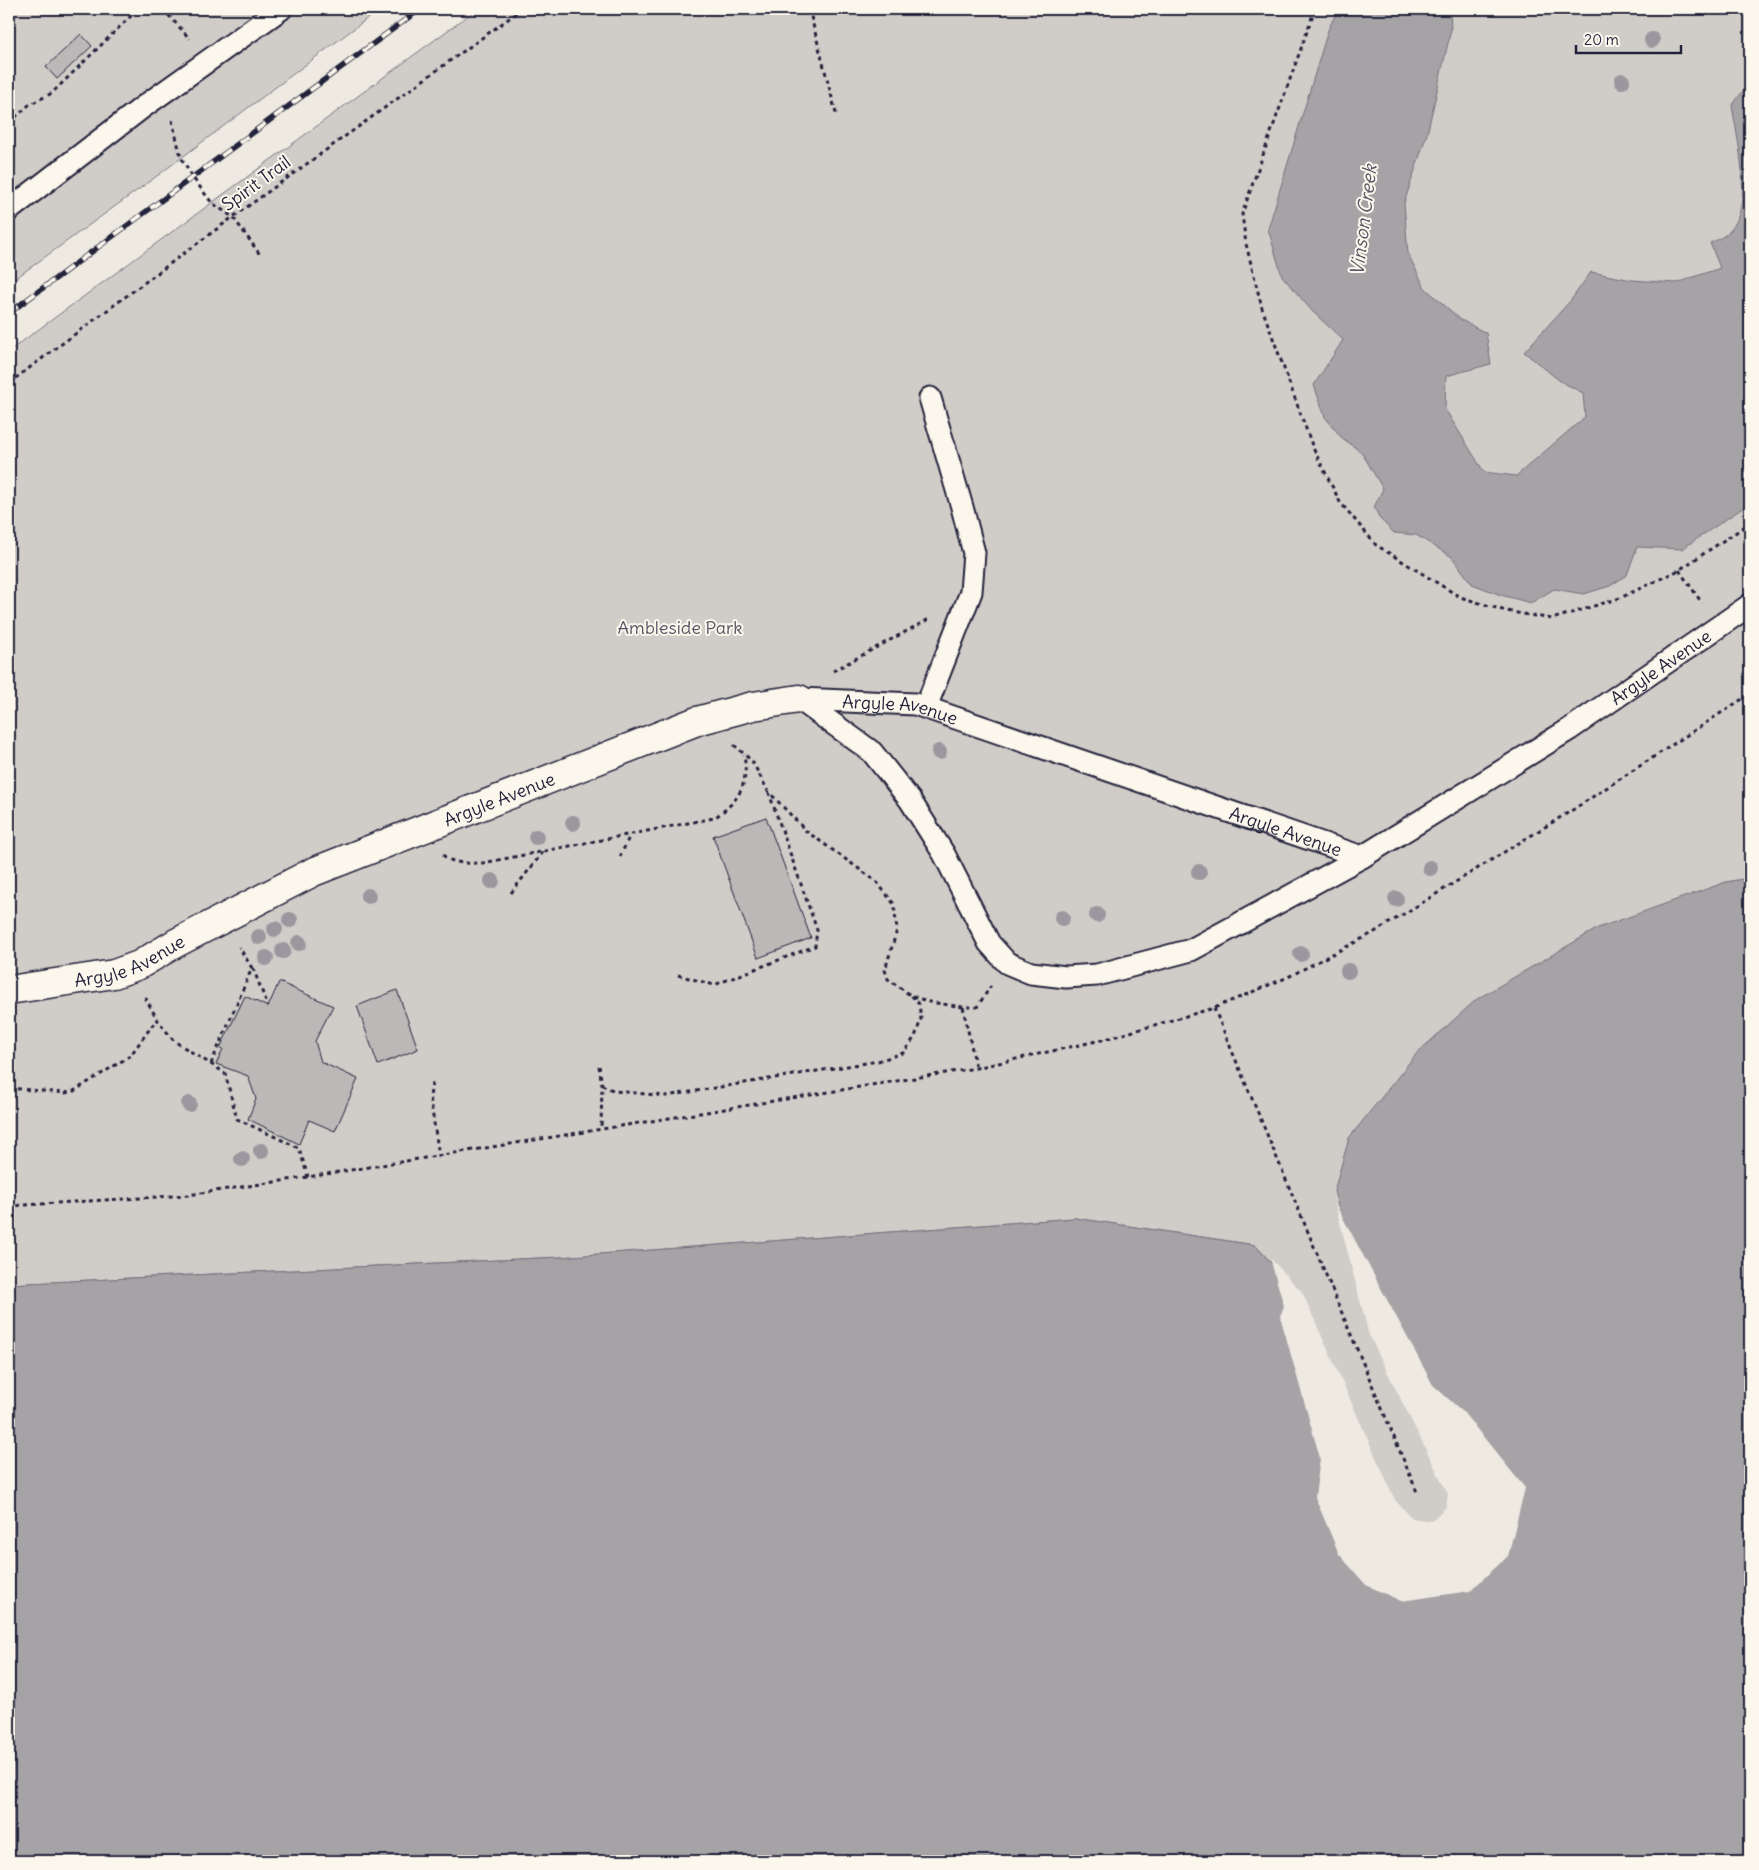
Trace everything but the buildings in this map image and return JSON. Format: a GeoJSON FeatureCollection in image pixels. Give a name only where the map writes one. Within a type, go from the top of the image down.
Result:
{"type":"FeatureCollection","features":[{"type":"Feature","properties":{"kind":"street","name":"Argyle Avenue"},"geometry":{"type":"LineString","coordinates":[[9,990],[114,974],[139,965],[176,943],[313,872],[697,721],[753,706],[799,698]]}},
{"type":"Feature","properties":{"kind":"lane"},"geometry":{"type":"LineString","coordinates":[[9,210],[162,94],[280,9]]}},
{"type":"Feature","properties":{"kind":"lane"},"geometry":{"type":"LineString","coordinates":[[926,707],[971,592],[974,553],[930,398]]}},
{"type":"Feature","properties":{"kind":"lane","name":"Argyle Avenue"},"geometry":{"type":"LineString","coordinates":[[799,698],[915,704],[926,707],[1362,857],[1570,729],[1750,604]]}},
{"type":"Feature","properties":{"kind":"lane"},"geometry":{"type":"LineString","coordinates":[[799,698],[872,752],[910,800],[944,854],[989,943],[1008,963],[1031,973],[1066,976],[1097,975],[1191,950],[1362,857]]}},
{"type":"Feature","properties":{"kind":"path"},"geometry":{"type":"LineString","coordinates":[[9,123],[29,105],[52,93],[138,9]]}},
{"type":"Feature","properties":{"kind":"path"},"geometry":{"type":"LineString","coordinates":[[163,9],[208,60]]}},
{"type":"Feature","properties":{"kind":"path","name":"Spirit Trail"},"geometry":{"type":"LineString","coordinates":[[9,383],[233,217],[522,9]]}},
{"type":"Feature","properties":{"kind":"path"},"geometry":{"type":"LineString","coordinates":[[809,9],[837,117]]}},
{"type":"Feature","properties":{"kind":"path"},"geometry":{"type":"LineString","coordinates":[[1315,9],[1242,214],[1246,244],[1262,308],[1314,448],[1340,502],[1376,544],[1460,597],[1506,611],[1552,619],[1620,598],[1679,570],[1750,523]]}},
{"type":"Feature","properties":{"kind":"path"},"geometry":{"type":"LineString","coordinates":[[162,94],[172,116],[182,157],[193,178],[212,203],[233,217],[262,256]]}},
{"type":"Feature","properties":{"kind":"path"},"geometry":{"type":"LineString","coordinates":[[1679,570],[1718,627]]}},
{"type":"Feature","properties":{"kind":"path"},"geometry":{"type":"LineString","coordinates":[[799,698],[832,672],[969,598]]}},
{"type":"Feature","properties":{"kind":"path"},"geometry":{"type":"LineString","coordinates":[[9,1206],[188,1195],[976,1068],[1106,1039],[1214,1008],[1288,977],[1373,934],[1574,809],[1750,694]]}},
{"type":"Feature","properties":{"kind":"path"},"geometry":{"type":"LineString","coordinates":[[678,974],[714,985],[815,946],[817,930],[768,791],[752,761],[733,744]]}},
{"type":"Feature","properties":{"kind":"path"},"geometry":{"type":"LineString","coordinates":[[441,854],[446,858],[459,862],[483,863],[714,818],[728,809],[739,795],[745,780],[746,768],[743,753]]}},
{"type":"Feature","properties":{"kind":"path"},"geometry":{"type":"LineString","coordinates":[[602,1085],[615,1091],[666,1096],[878,1061],[903,1053],[915,1037],[921,1019],[919,1004],[888,979],[885,970],[897,930],[894,904],[876,881],[806,831],[768,791]]}},
{"type":"Feature","properties":{"kind":"path"},"geometry":{"type":"LineString","coordinates":[[620,857],[630,835]]}},
{"type":"Feature","properties":{"kind":"path"},"geometry":{"type":"LineString","coordinates":[[511,893],[544,852]]}},
{"type":"Feature","properties":{"kind":"path"},"geometry":{"type":"LineString","coordinates":[[238,946],[252,968],[268,1007]]}},
{"type":"Feature","properties":{"kind":"path"},"geometry":{"type":"LineString","coordinates":[[139,965],[140,986],[157,1019],[174,1041],[225,1073],[238,1119],[299,1148],[308,1177]]}},
{"type":"Feature","properties":{"kind":"path"},"geometry":{"type":"LineString","coordinates":[[211,1064],[252,968]]}},
{"type":"Feature","properties":{"kind":"path"},"geometry":{"type":"LineString","coordinates":[[910,995],[937,1004],[963,1007],[977,1006]]}},
{"type":"Feature","properties":{"kind":"path"},"geometry":{"type":"LineString","coordinates":[[963,1007],[976,1068]]}},
{"type":"Feature","properties":{"kind":"path"},"geometry":{"type":"LineString","coordinates":[[1214,1008],[1416,1492]]}},
{"type":"Feature","properties":{"kind":"path"},"geometry":{"type":"LineString","coordinates":[[9,1088],[65,1093],[74,1091],[130,1056],[157,1019]]}},
{"type":"Feature","properties":{"kind":"path"},"geometry":{"type":"LineString","coordinates":[[599,1066],[602,1085],[601,1129]]}},
{"type":"Feature","properties":{"kind":"path"},"geometry":{"type":"LineString","coordinates":[[432,1083],[430,1097],[439,1156]]}},
{"type":"Feature","properties":{"kind":"green space"},"geometry":{"type":"Polygon","coordinates":[[[9,9],[380,9],[157,176],[9,283],[9,9]]]}},
{"type":"Feature","properties":{"kind":"green space","name":"Ambleside Park"},"geometry":{"type":"Polygon","coordinates":[[[477,9],[1750,9],[1750,878],[1726,882],[1451,1493],[1449,1509],[1432,1523],[1411,1521],[1392,1502],[1300,1294],[1255,1245],[1075,1218],[560,1257],[9,1284],[9,351],[477,9]]]}},
{"type":"Feature","properties":{"kind":"water","name":"Vinson Creek"},"geometry":{"type":"Polygon","coordinates":[[[1338,9],[1450,9],[1451,30],[1427,134],[1404,203],[1408,254],[1425,288],[1461,320],[1486,333],[1491,364],[1446,376],[1445,409],[1484,472],[1516,476],[1585,417],[1583,393],[1560,381],[1524,352],[1571,300],[1591,272],[1632,280],[1676,283],[1720,268],[1710,243],[1730,231],[1737,219],[1741,205],[1742,171],[1732,106],[1750,81],[1750,503],[1682,549],[1637,547],[1627,575],[1610,586],[1584,594],[1554,589],[1531,603],[1501,595],[1472,584],[1452,557],[1416,535],[1394,533],[1380,519],[1374,507],[1383,489],[1362,453],[1341,437],[1325,417],[1314,385],[1343,340],[1312,311],[1282,276],[1268,229],[1328,30],[1338,9]]]}},
{"type":"Feature","properties":{"kind":"water"},"geometry":{"type":"Polygon","coordinates":[[[1750,878],[1750,1861],[9,1861],[9,1284],[560,1257],[1075,1218],[1255,1245],[1300,1294],[1392,1502],[1411,1521],[1432,1523],[1449,1509],[1451,1493],[1371,1334],[1334,1191],[1349,1138],[1417,1053],[1477,999],[1598,928],[1726,882],[1750,878]]]}},
{"type":"Feature","properties":{"kind":"pier"},"geometry":{"type":"Polygon","coordinates":[[[1335,1203],[1433,1385],[1463,1412],[1525,1488],[1508,1556],[1470,1591],[1401,1601],[1366,1585],[1339,1554],[1315,1497],[1320,1458],[1280,1316],[1284,1306],[1270,1258],[1302,1292],[1395,1500],[1412,1518],[1431,1521],[1446,1507],[1448,1494],[1369,1335],[1335,1203]]]}},
{"type":"Feature","properties":{"kind":"railway"},"geometry":{"type":"LineString","coordinates":[[9,313],[420,9]]}}]}
